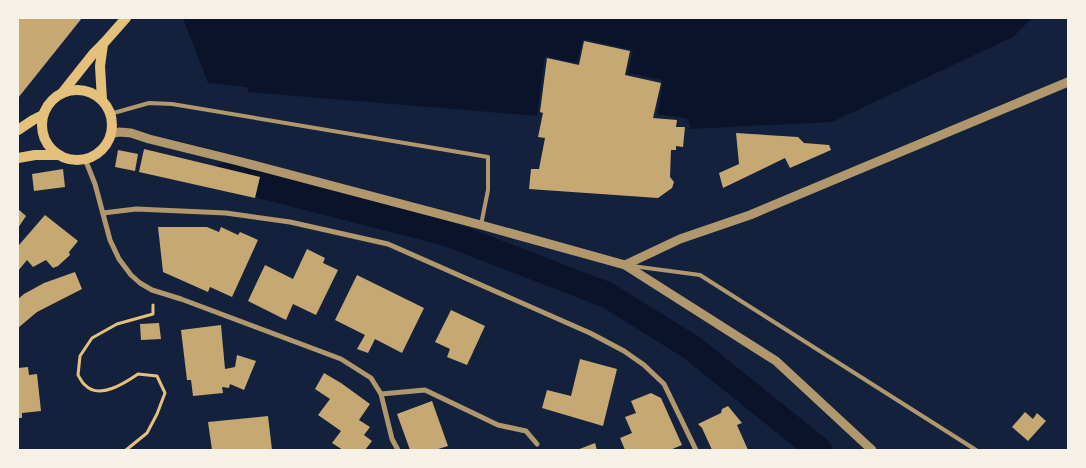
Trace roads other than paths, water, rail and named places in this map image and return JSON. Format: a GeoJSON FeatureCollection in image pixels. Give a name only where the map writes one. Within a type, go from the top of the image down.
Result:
{"type":"FeatureCollection","features":[{"type":"Feature","properties":{"kind":"main road"},"geometry":{"type":"LineString","coordinates":[[59,155],[44,137],[42,130],[43,115],[48,106],[62,93],[93,54],[126,18]]}},
{"type":"Feature","properties":{"kind":"main road"},"geometry":{"type":"LineString","coordinates":[[102,100],[100,66],[103,44]]}},
{"type":"Feature","properties":{"kind":"main road"},"geometry":{"type":"LineString","coordinates":[[18,158],[35,155],[59,155],[76,160],[85,159],[101,150],[107,142],[111,134],[112,120],[102,100],[87,91],[70,90],[62,93]]}},
{"type":"Feature","properties":{"kind":"main road"},"geometry":{"type":"LineString","coordinates":[[18,130],[43,115]]}},
{"type":"Feature","properties":{"kind":"street"},"geometry":{"type":"LineString","coordinates":[[625,265],[680,239],[750,215],[1068,82]]}},
{"type":"Feature","properties":{"kind":"street"},"geometry":{"type":"LineString","coordinates":[[111,134],[119,132],[131,133],[482,225],[625,265],[776,361],[872,450]]}},
{"type":"Feature","properties":{"kind":"street"},"geometry":{"type":"LineString","coordinates":[[85,159],[95,184],[110,240],[130,275],[152,290],[341,359],[371,378],[381,394],[392,439],[398,450]]}},
{"type":"Feature","properties":{"kind":"street"},"geometry":{"type":"LineString","coordinates":[[103,212],[136,209],[226,214],[290,222],[388,244],[590,333],[644,364],[664,384],[696,450]]}},
{"type":"Feature","properties":{"kind":"street"},"geometry":{"type":"LineString","coordinates":[[381,394],[425,390],[498,425],[526,431],[537,444]]}},
{"type":"Feature","properties":{"kind":"lane"},"geometry":{"type":"LineString","coordinates":[[110,114],[149,103],[172,104],[488,156],[488,190],[482,225]]}},
{"type":"Feature","properties":{"kind":"lane"},"geometry":{"type":"LineString","coordinates":[[625,265],[700,276],[976,450]]}},
{"type":"Feature","properties":{"kind":"water"},"geometry":{"type":"Polygon","coordinates":[[[183,18],[1032,18],[1013,37],[832,122],[690,129],[688,119],[658,114],[663,80],[628,73],[633,50],[583,39],[577,63],[545,56],[537,116],[248,92],[247,87],[208,83],[183,18]]]}},
{"type":"Feature","properties":{"kind":"waterway"},"geometry":{"type":"LineString","coordinates":[[225,176],[446,233],[607,295],[691,347],[819,450]]}}]}
